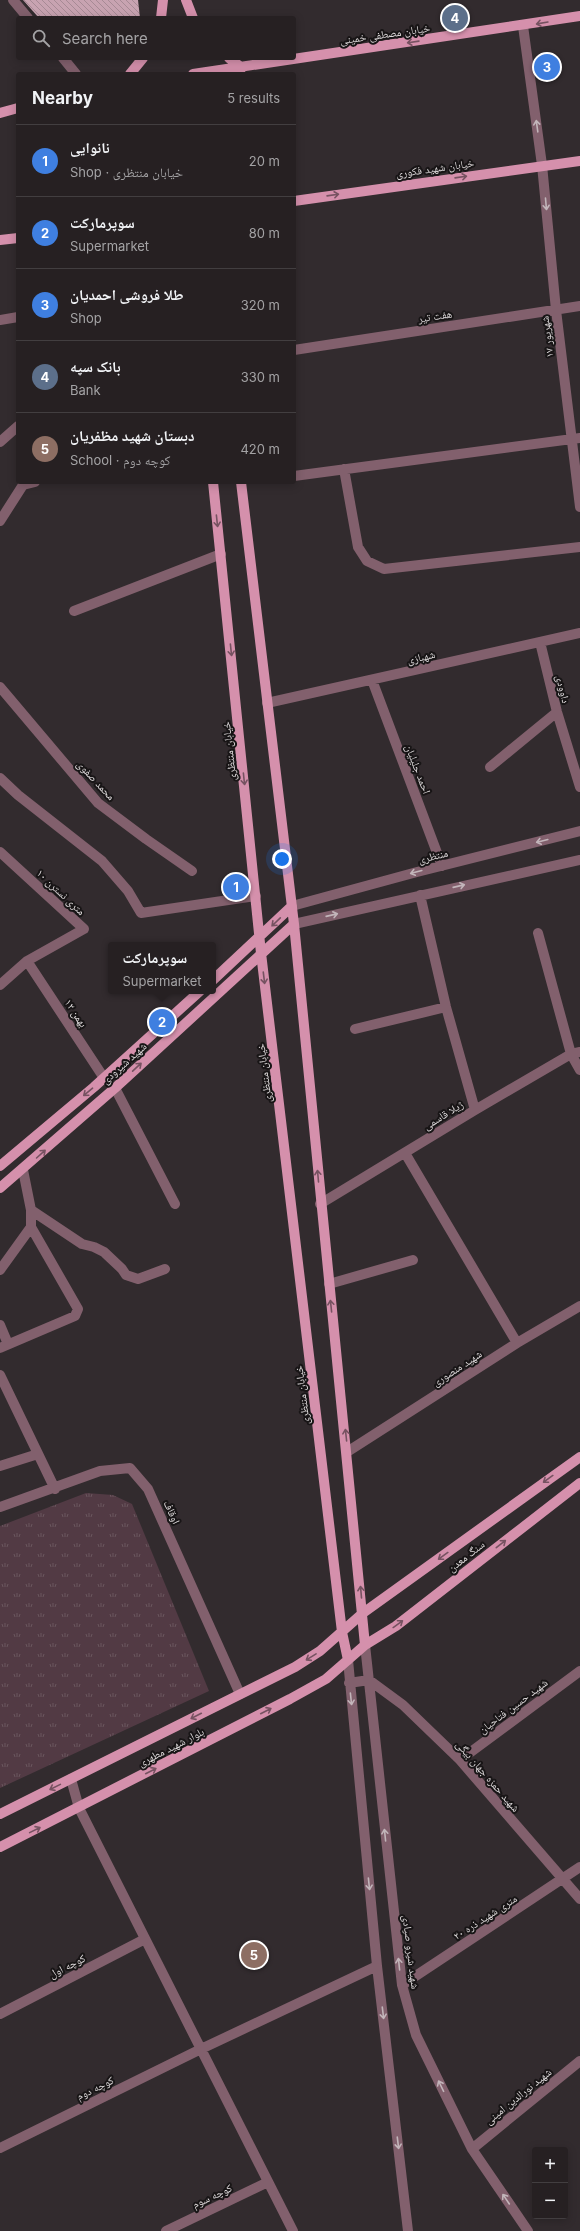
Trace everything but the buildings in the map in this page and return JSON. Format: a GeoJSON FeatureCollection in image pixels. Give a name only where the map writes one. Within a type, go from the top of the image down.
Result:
{"type":"FeatureCollection","features":[{"type":"Feature","properties":{"kind":"main road"},"geometry":{"type":"LineString","coordinates":[[161,16],[163,0]]}},
{"type":"Feature","properties":{"kind":"main road"},"geometry":{"type":"LineString","coordinates":[[186,0],[192,16]]}},
{"type":"Feature","properties":{"kind":"main road","name":"خیابان مصطفی خمینی"},"geometry":{"type":"LineString","coordinates":[[296,60],[580,16]]}},
{"type":"Feature","properties":{"kind":"main road"},"geometry":{"type":"LineString","coordinates":[[132,72],[141,60]]}},
{"type":"Feature","properties":{"kind":"main road"},"geometry":{"type":"LineString","coordinates":[[232,60],[242,68]]}},
{"type":"Feature","properties":{"kind":"main road","name":"خیابان مصطفی خمینی"},"geometry":{"type":"LineString","coordinates":[[213,72],[296,60]]}},
{"type":"Feature","properties":{"kind":"main road"},"geometry":{"type":"LineString","coordinates":[[0,113],[16,109]]}},
{"type":"Feature","properties":{"kind":"main road","name":"خیابان شهید فکوری"},"geometry":{"type":"LineString","coordinates":[[296,201],[542,165],[580,161]]}},
{"type":"Feature","properties":{"kind":"main road"},"geometry":{"type":"LineString","coordinates":[[0,240],[16,238]]}},
{"type":"Feature","properties":{"kind":"main road","name":"خیابان منتظری"},"geometry":{"type":"LineString","coordinates":[[213,484],[260,937],[342,1632],[348,1660]]}},
{"type":"Feature","properties":{"kind":"main road"},"geometry":{"type":"LineString","coordinates":[[243,484],[311,1084],[320,1204],[348,1452],[365,1645]]}},
{"type":"Feature","properties":{"kind":"main road"},"geometry":{"type":"LineString","coordinates":[[216,977],[292,906]]}},
{"type":"Feature","properties":{"kind":"main road","name":"شهید شیرودی"},"geometry":{"type":"LineString","coordinates":[[0,1188],[23,1170],[115,1088],[294,924]]}},
{"type":"Feature","properties":{"kind":"main road","name":"شهید شیرودی"},"geometry":{"type":"LineString","coordinates":[[0,1166],[104,1078],[197,994]]}},
{"type":"Feature","properties":{"kind":"main road","name":"سنگ معدن"},"geometry":{"type":"LineString","coordinates":[[342,1632],[363,1613],[580,1457]]}},
{"type":"Feature","properties":{"kind":"main road","name":"سنگ معدن"},"geometry":{"type":"LineString","coordinates":[[348,1660],[365,1645],[396,1626],[580,1484]]}},
{"type":"Feature","properties":{"kind":"main road","name":"بلوار شهید مطهری"},"geometry":{"type":"LineString","coordinates":[[0,1814],[295,1667],[320,1651],[342,1632]]}},
{"type":"Feature","properties":{"kind":"main road","name":"بلوار شهید مطهری"},"geometry":{"type":"LineString","coordinates":[[0,1847],[290,1699],[326,1679],[348,1660]]}},
{"type":"Feature","properties":{"kind":"street"},"geometry":{"type":"LineString","coordinates":[[13,0],[26,16]]}},
{"type":"Feature","properties":{"kind":"street","name":"۱۷ شهریور"},"geometry":{"type":"LineString","coordinates":[[523,26],[542,165],[556,310],[575,439],[580,507]]}},
{"type":"Feature","properties":{"kind":"street"},"geometry":{"type":"LineString","coordinates":[[65,60],[74,72]]}},
{"type":"Feature","properties":{"kind":"street","name":"هفت تیر"},"geometry":{"type":"LineString","coordinates":[[296,350],[580,306]]}},
{"type":"Feature","properties":{"kind":"street"},"geometry":{"type":"LineString","coordinates":[[1,320],[16,318]]}},
{"type":"Feature","properties":{"kind":"street"},"geometry":{"type":"LineString","coordinates":[[0,442],[16,428]]}},
{"type":"Feature","properties":{"kind":"street"},"geometry":{"type":"LineString","coordinates":[[296,476],[575,439]]}},
{"type":"Feature","properties":{"kind":"street"},"geometry":{"type":"LineString","coordinates":[[344,469],[358,547],[367,561],[384,569],[580,547]]}},
{"type":"Feature","properties":{"kind":"street"},"geometry":{"type":"LineString","coordinates":[[0,521],[23,485],[27,484]]}},
{"type":"Feature","properties":{"kind":"street"},"geometry":{"type":"LineString","coordinates":[[74,611],[221,554]]}},
{"type":"Feature","properties":{"kind":"street","name":"شهبازی"},"geometry":{"type":"LineString","coordinates":[[267,703],[580,633]]}},
{"type":"Feature","properties":{"kind":"street","name":"داوودی"},"geometry":{"type":"LineString","coordinates":[[540,642],[556,712],[580,788]]}},
{"type":"Feature","properties":{"kind":"street","name":"احمد جلیلیان"},"geometry":{"type":"LineString","coordinates":[[372,680],[442,866]]}},
{"type":"Feature","properties":{"kind":"street","name":"محمد صفوی"},"geometry":{"type":"LineString","coordinates":[[0,687],[98,803],[192,871]]}},
{"type":"Feature","properties":{"kind":"street"},"geometry":{"type":"LineString","coordinates":[[490,767],[556,712]]}},
{"type":"Feature","properties":{"kind":"street"},"geometry":{"type":"LineString","coordinates":[[0,778],[18,795],[102,861],[128,891],[141,913],[256,896]]}},
{"type":"Feature","properties":{"kind":"street","name":"منتظری"},"geometry":{"type":"LineString","coordinates":[[292,906],[580,831]]}},
{"type":"Feature","properties":{"kind":"street","name":"۱۰ متری نسترن"},"geometry":{"type":"LineString","coordinates":[[0,852],[84,929],[27,961],[0,985]]}},
{"type":"Feature","properties":{"kind":"street"},"geometry":{"type":"LineString","coordinates":[[294,924],[580,860]]}},
{"type":"Feature","properties":{"kind":"street"},"geometry":{"type":"LineString","coordinates":[[420,895],[446,1007],[475,1110]]}},
{"type":"Feature","properties":{"kind":"street"},"geometry":{"type":"LineString","coordinates":[[538,933],[580,1070]]}},
{"type":"Feature","properties":{"kind":"street","name":"۱۲ بهمن"},"geometry":{"type":"LineString","coordinates":[[27,961],[104,1078]]}},
{"type":"Feature","properties":{"kind":"street"},"geometry":{"type":"LineString","coordinates":[[355,1029],[446,1007]]}},
{"type":"Feature","properties":{"kind":"street","name":"ژیلا قاسمی"},"geometry":{"type":"LineString","coordinates":[[320,1204],[475,1110],[576,1053]]}},
{"type":"Feature","properties":{"kind":"street"},"geometry":{"type":"LineString","coordinates":[[115,1088],[175,1204]]}},
{"type":"Feature","properties":{"kind":"street"},"geometry":{"type":"LineString","coordinates":[[405,1153],[517,1344]]}},
{"type":"Feature","properties":{"kind":"street"},"geometry":{"type":"LineString","coordinates":[[0,1325],[4,1346],[75,1316],[78,1309],[31,1226],[31,1210],[23,1170]]}},
{"type":"Feature","properties":{"kind":"street"},"geometry":{"type":"LineString","coordinates":[[31,1210],[82,1244],[94,1247],[104,1252],[122,1268],[126,1275],[138,1279],[165,1269]]}},
{"type":"Feature","properties":{"kind":"street"},"geometry":{"type":"LineString","coordinates":[[0,1270],[31,1226]]}},
{"type":"Feature","properties":{"kind":"street"},"geometry":{"type":"LineString","coordinates":[[329,1284],[413,1260]]}},
{"type":"Feature","properties":{"kind":"street","name":"شهید منصوری"},"geometry":{"type":"LineString","coordinates":[[348,1452],[517,1344],[580,1306]]}},
{"type":"Feature","properties":{"kind":"street"},"geometry":{"type":"LineString","coordinates":[[0,1375],[55,1489]]}},
{"type":"Feature","properties":{"kind":"street"},"geometry":{"type":"LineString","coordinates":[[0,1466],[38,1454]]}},
{"type":"Feature","properties":{"kind":"street","name":"اوقاف"},"geometry":{"type":"LineString","coordinates":[[0,1507],[55,1489],[100,1471],[130,1468],[148,1489],[240,1694]]}},
{"type":"Feature","properties":{"kind":"street","name":"شهید شیرو صیادی"},"geometry":{"type":"LineString","coordinates":[[365,1645],[402,1985],[416,2035],[472,2149],[528,2231]]}},
{"type":"Feature","properties":{"kind":"street"},"geometry":{"type":"LineString","coordinates":[[348,1660],[377,1966],[408,2231]]}},
{"type":"Feature","properties":{"kind":"street","name":"شهید حسین فتاحیان"},"geometry":{"type":"LineString","coordinates":[[460,1760],[580,1671]]}},
{"type":"Feature","properties":{"kind":"street"},"geometry":{"type":"LineString","coordinates":[[349,1683],[369,1680]]}},
{"type":"Feature","properties":{"kind":"street","name":"شهید حمزه جهان بیگی"},"geometry":{"type":"LineString","coordinates":[[369,1680],[403,1705],[460,1760],[562,1880],[580,1899]]}},
{"type":"Feature","properties":{"kind":"street"},"geometry":{"type":"LineString","coordinates":[[71,1779],[78,1808],[293,2231]]}},
{"type":"Feature","properties":{"kind":"street","name":"۲۰ متری شهید ذره"},"geometry":{"type":"LineString","coordinates":[[402,1985],[580,1868]]}},
{"type":"Feature","properties":{"kind":"street","name":"کوچه اول"},"geometry":{"type":"LineString","coordinates":[[0,2014],[145,1939]]}},
{"type":"Feature","properties":{"kind":"street","name":"کوچه دوم"},"geometry":{"type":"LineString","coordinates":[[0,2148],[200,2049],[377,1966]]}},
{"type":"Feature","properties":{"kind":"street","name":"شهید نورالدین امینی"},"geometry":{"type":"LineString","coordinates":[[472,2149],[580,2061]]}},
{"type":"Feature","properties":{"kind":"street","name":"کوچه سوم"},"geometry":{"type":"LineString","coordinates":[[166,2231],[268,2182]]}},
{"type":"Feature","properties":{"kind":"green space"},"geometry":{"type":"Polygon","coordinates":[[[86,1493],[113,1495],[132,1504],[209,1691],[0,1788],[0,1526],[86,1493]]]}},
{"type":"Feature","properties":{"kind":"place","name":"بانک سپه"},"geometry":{"type":"Point","coordinates":[455,18]}},
{"type":"Feature","properties":{"kind":"place","name":"طلا فروشی احمدیان"},"geometry":{"type":"Point","coordinates":[547,67]}},
{"type":"Feature","properties":{"kind":"place","name":"نانوایی"},"geometry":{"type":"Point","coordinates":[236,887]}},
{"type":"Feature","properties":{"kind":"place","name":"سوپرمارکت"},"geometry":{"type":"Point","coordinates":[162,1022]}},
{"type":"Feature","properties":{"kind":"place","name":"دبستان شهید مظفریان"},"geometry":{"type":"Point","coordinates":[254,1955]}}]}
